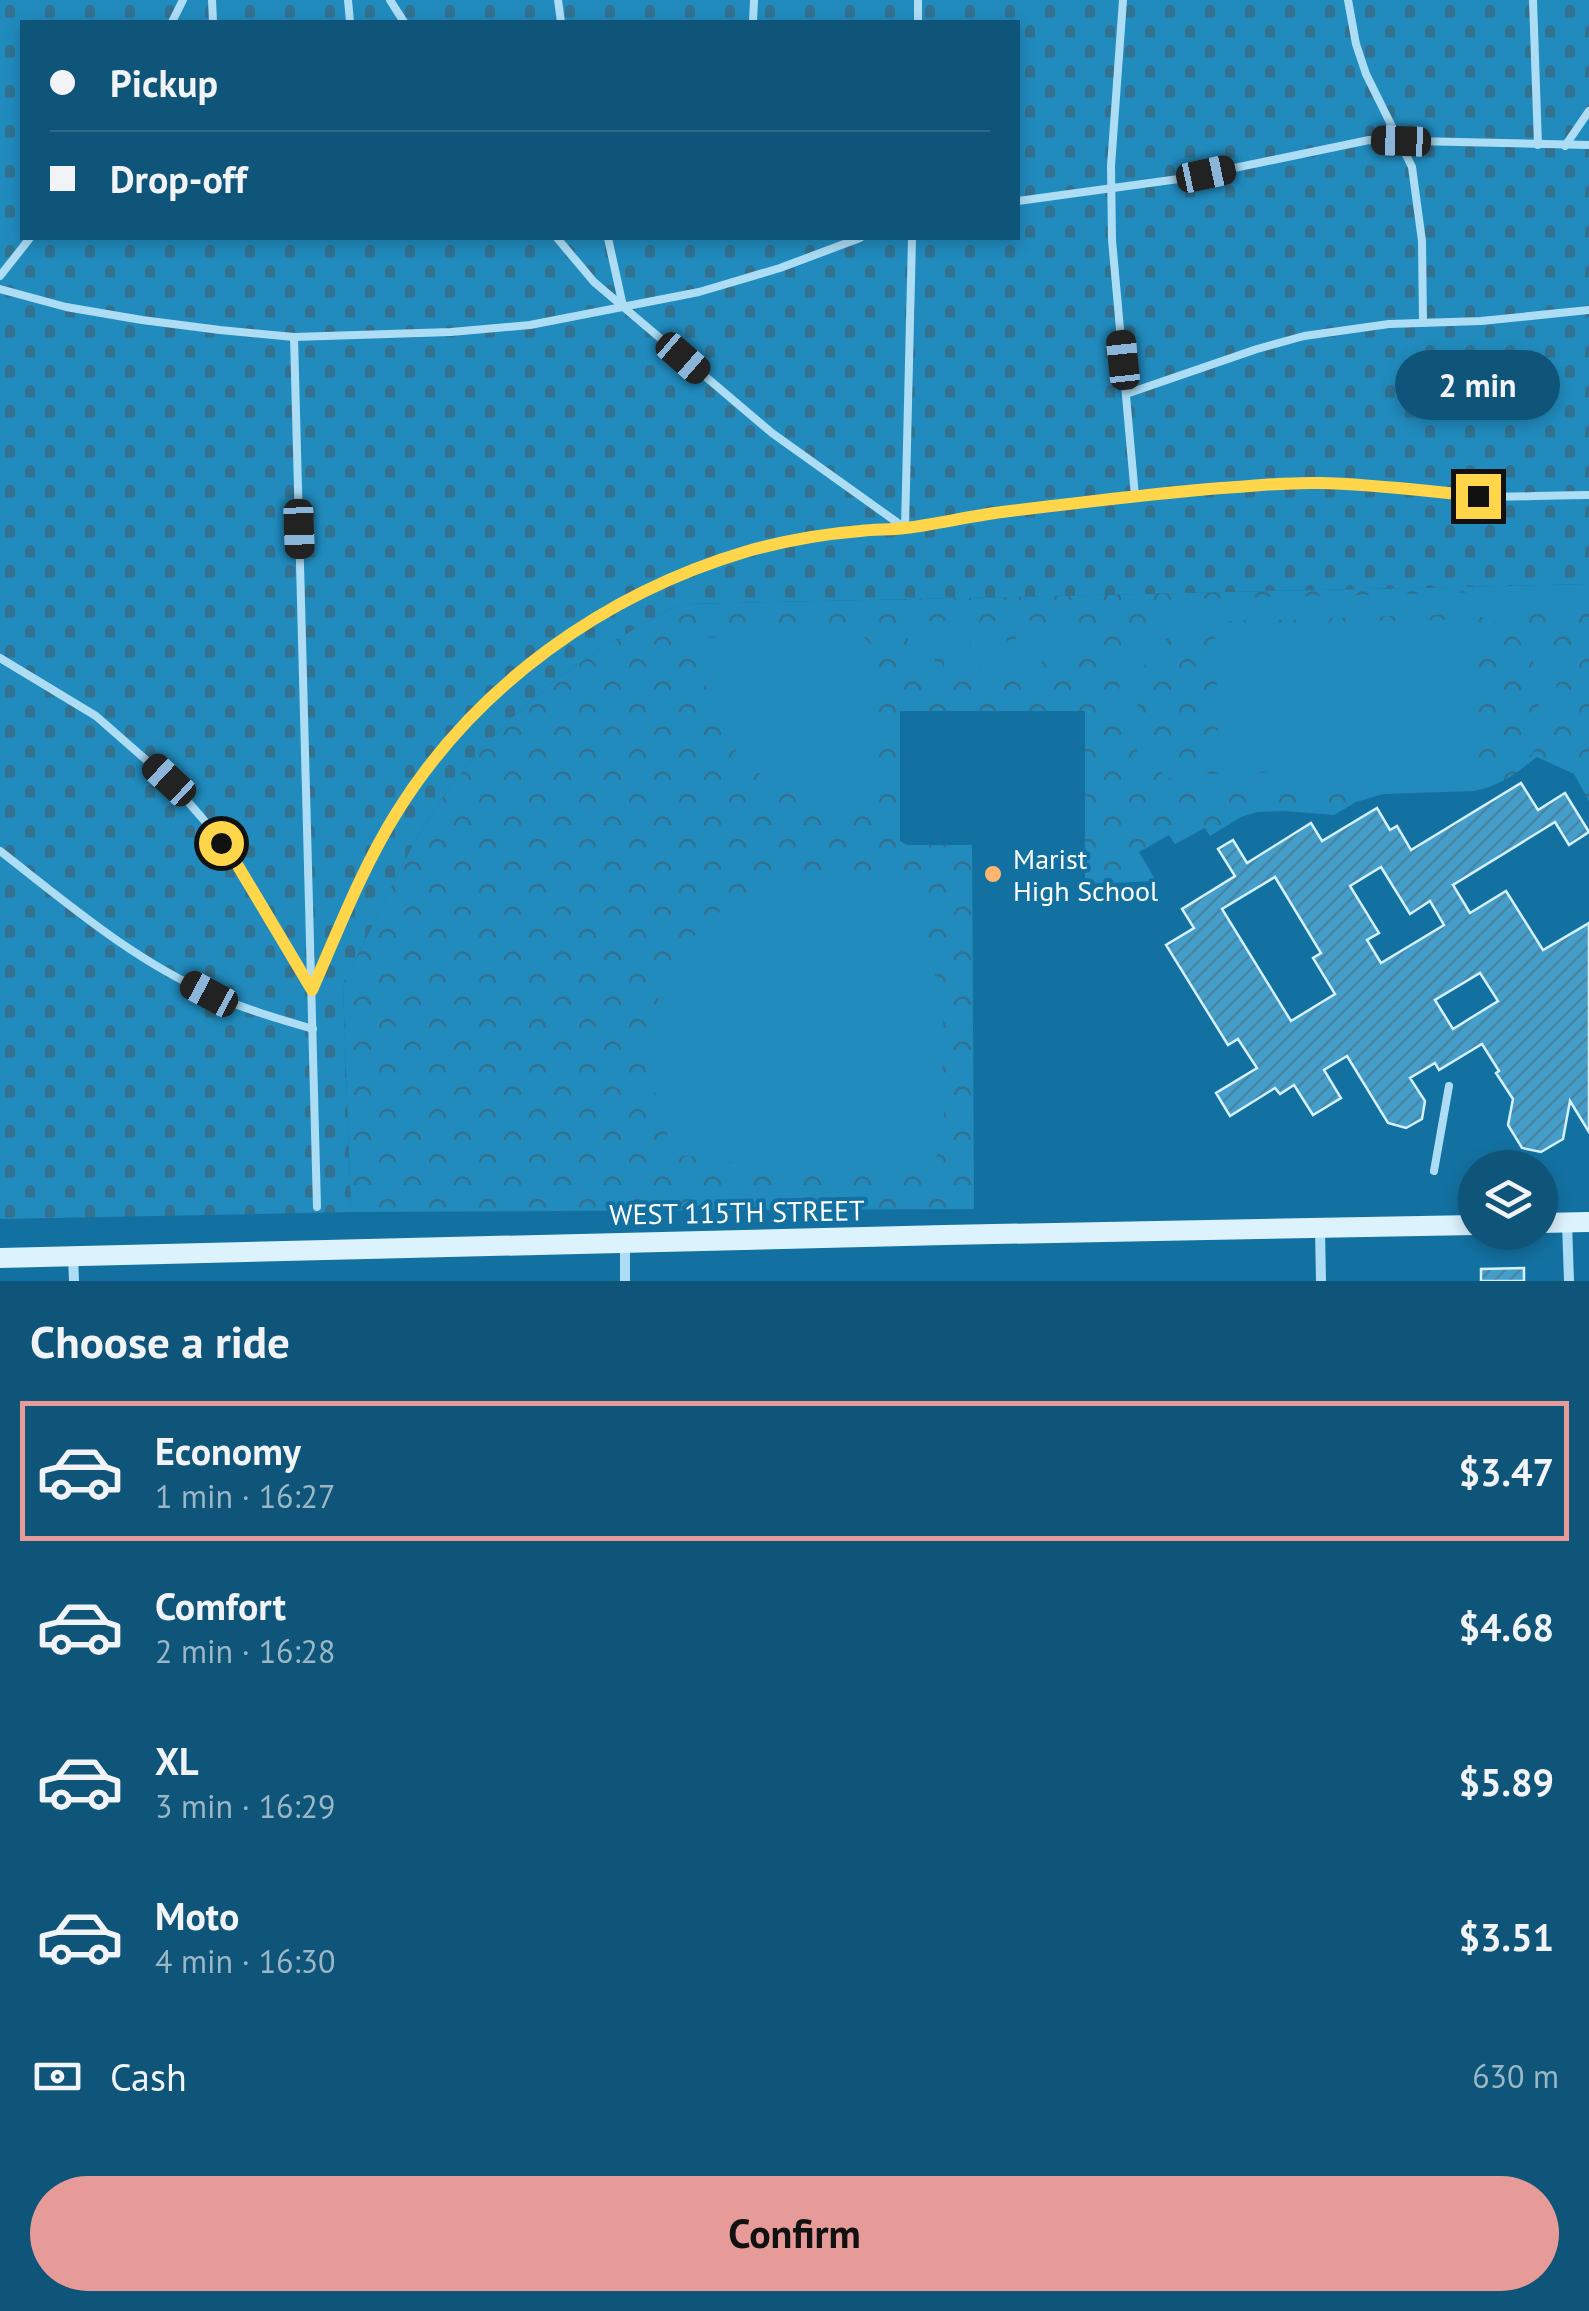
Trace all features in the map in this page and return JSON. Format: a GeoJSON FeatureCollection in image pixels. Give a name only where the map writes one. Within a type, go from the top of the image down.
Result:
{"type":"FeatureCollection","features":[{"type":"Feature","properties":{"kind":"street"},"geometry":{"type":"LineString","coordinates":[[1558,1223],[1589,1222]]}},
{"type":"Feature","properties":{"kind":"street"},"geometry":{"type":"LineString","coordinates":[[1567,1223],[1569,1281]]}},
{"type":"Feature","properties":{"kind":"street","name":"WEST 115TH STREET"},"geometry":{"type":"LineString","coordinates":[[0,1258],[1458,1225]]}},
{"type":"Feature","properties":{"kind":"street"},"geometry":{"type":"LineString","coordinates":[[1320,1228],[1322,1281]]}},
{"type":"Feature","properties":{"kind":"street"},"geometry":{"type":"LineString","coordinates":[[624,1281],[625,1243]]}},
{"type":"Feature","properties":{"kind":"street"},"geometry":{"type":"LineString","coordinates":[[73,1256],[74,1281]]}},
{"type":"Feature","properties":{"kind":"lane"},"geometry":{"type":"LineString","coordinates":[[1123,0],[1114,114],[1112,240],[1135,496]]}},
{"type":"Feature","properties":{"kind":"lane"},"geometry":{"type":"LineString","coordinates":[[1348,0],[1366,74],[1412,167],[1422,241],[1424,322]]}},
{"type":"Feature","properties":{"kind":"lane"},"geometry":{"type":"LineString","coordinates":[[1533,0],[1538,146]]}},
{"type":"Feature","properties":{"kind":"lane"},"geometry":{"type":"LineString","coordinates":[[1565,146],[1589,111]]}},
{"type":"Feature","properties":{"kind":"lane"},"geometry":{"type":"LineString","coordinates":[[1020,201],[1186,178],[1369,140],[1589,146]]}},
{"type":"Feature","properties":{"kind":"lane"},"geometry":{"type":"LineString","coordinates":[[0,276],[28,240]]}},
{"type":"Feature","properties":{"kind":"lane"},"geometry":{"type":"LineString","coordinates":[[559,240],[594,282],[772,433],[905,528]]}},
{"type":"Feature","properties":{"kind":"lane"},"geometry":{"type":"LineString","coordinates":[[608,240],[624,307]]}},
{"type":"Feature","properties":{"kind":"lane"},"geometry":{"type":"LineString","coordinates":[[0,289],[66,307],[142,320],[294,337],[452,332],[530,325],[700,292],[855,240]]}},
{"type":"Feature","properties":{"kind":"lane"},"geometry":{"type":"LineString","coordinates":[[905,528],[912,240]]}},
{"type":"Feature","properties":{"kind":"lane"},"geometry":{"type":"LineString","coordinates":[[1126,394],[1304,336],[1352,328],[1481,322],[1589,310]]}},
{"type":"Feature","properties":{"kind":"lane"},"geometry":{"type":"LineString","coordinates":[[294,337],[316,1207]]}},
{"type":"Feature","properties":{"kind":"lane"},"geometry":{"type":"LineString","coordinates":[[312,990],[367,867],[397,812],[434,760],[476,712],[526,666],[584,624],[690,571],[750,550],[862,530],[905,528],[962,517],[1135,496],[1281,483],[1478,496],[1589,494]]}},
{"type":"Feature","properties":{"kind":"lane"},"geometry":{"type":"LineString","coordinates":[[0,658],[96,716],[169,780],[238,866],[312,990]]}},
{"type":"Feature","properties":{"kind":"lane"},"geometry":{"type":"LineString","coordinates":[[0,851],[146,960],[209,994],[313,1029]]}},
{"type":"Feature","properties":{"kind":"lane"},"geometry":{"type":"LineString","coordinates":[[1434,1171],[1450,1086]]}},
{"type":"Feature","properties":{"kind":"green space"},"geometry":{"type":"Polygon","coordinates":[[[0,0],[1589,0],[1589,584],[685,604],[670,609],[559,677],[509,720],[442,798],[410,850],[343,984],[351,1212],[0,1219],[0,0]]]}},
{"type":"Feature","properties":{"kind":"green space","name":"Marist High School"},"geometry":{"type":"Polygon","coordinates":[[[1589,584],[1589,801],[1574,774],[1537,757],[1515,774],[1484,789],[1383,794],[1356,802],[1334,815],[1257,812],[1210,836],[1205,828],[1175,844],[1169,835],[1139,852],[1156,881],[1085,884],[1085,711],[900,711],[900,841],[907,845],[972,845],[974,1209],[351,1212],[343,984],[410,850],[442,798],[509,720],[559,677],[670,609],[685,604],[1589,584]]]}},
{"type":"Feature","properties":{"kind":"green space"},"geometry":{"type":"Polygon","coordinates":[[[1571,590],[1572,611],[1515,613],[1545,648],[1557,691],[1547,731],[1522,763],[1504,775],[1483,784],[1214,791],[1182,784],[1156,769],[1137,749],[1124,725],[1119,698],[1123,671],[1136,645],[1159,621],[1152,621],[1151,600],[1571,590]],[[1462,614],[1196,622],[1169,636],[1150,656],[1140,679],[1138,704],[1144,728],[1158,749],[1179,765],[1209,774],[1482,767],[1510,752],[1527,735],[1538,708],[1540,689],[1537,670],[1516,637],[1482,617],[1462,614]]]}},
{"type":"Feature","properties":{"kind":"green space"},"geometry":{"type":"Polygon","coordinates":[[[1471,619],[1475,763],[1219,769],[1215,625],[1471,619]]]}},
{"type":"Feature","properties":{"kind":"green space"},"geometry":{"type":"Polygon","coordinates":[[[908,621],[935,621],[935,679],[908,679],[908,621]]]}},
{"type":"Feature","properties":{"kind":"green space"},"geometry":{"type":"Polygon","coordinates":[[[944,621],[971,621],[970,679],[944,679],[944,621]]]}},
{"type":"Feature","properties":{"kind":"green space"},"geometry":{"type":"Polygon","coordinates":[[[980,621],[1007,621],[1006,679],[979,679],[980,621]]]}},
{"type":"Feature","properties":{"kind":"green space"},"geometry":{"type":"Polygon","coordinates":[[[1016,621],[1043,621],[1042,679],[1015,679],[1016,621]]]}},
{"type":"Feature","properties":{"kind":"green space"},"geometry":{"type":"Polygon","coordinates":[[[1052,621],[1079,621],[1078,679],[1051,679],[1052,621]]]}},
{"type":"Feature","properties":{"kind":"green space"},"geometry":{"type":"Polygon","coordinates":[[[859,632],[872,646],[877,805],[831,804],[800,796],[774,784],[734,747],[709,697],[700,638],[859,632]]]}},
{"type":"Feature","properties":{"kind":"green space"},"geometry":{"type":"Polygon","coordinates":[[[819,873],[855,874],[906,886],[920,884],[948,1053],[942,1054],[945,1146],[928,1165],[835,1162],[835,1176],[665,1153],[667,1130],[654,1087],[650,1041],[656,1008],[679,956],[716,915],[739,899],[791,878],[819,873]]]}},
{"type":"Feature","properties":{"kind":"building","name":"Marist High School"},"geometry":{"type":"Polygon","coordinates":[[[1521,783],[1538,810],[1565,793],[1589,832],[1569,845],[1555,822],[1453,885],[1470,913],[1506,891],[1543,950],[1589,923],[1589,1132],[1570,1101],[1563,1139],[1544,1150],[1522,1148],[1508,1125],[1513,1099],[1482,1044],[1439,1070],[1435,1063],[1410,1078],[1425,1101],[1422,1119],[1406,1128],[1388,1123],[1347,1056],[1324,1070],[1341,1098],[1313,1115],[1294,1085],[1280,1094],[1275,1088],[1230,1116],[1216,1093],[1257,1068],[1238,1039],[1228,1045],[1166,945],[1194,928],[1182,909],[1235,876],[1218,849],[1233,840],[1247,863],[1311,823],[1322,841],[1377,808],[1390,830],[1397,826],[1411,850],[1521,783]],[[1381,867],[1350,886],[1379,933],[1367,940],[1381,963],[1444,925],[1430,901],[1410,914],[1381,867]],[[1275,877],[1222,909],[1291,1021],[1335,994],[1313,958],[1321,953],[1275,877]],[[1480,973],[1435,1000],[1453,1029],[1498,1001],[1480,973]]]}},
{"type":"Feature","properties":{"kind":"building"},"geometry":{"type":"Polygon","coordinates":[[[1524,1268],[1524,1281],[1481,1281],[1481,1269],[1524,1268]]]}},
{"type":"Feature","properties":{"kind":"place","name":"Marist High School"},"geometry":{"type":"Point","coordinates":[993,874]}},
{"type":"Feature","properties":{"kind":"route"},"geometry":{"type":"LineString","coordinates":[[221,843],[312,990],[367,867],[397,812],[434,760],[476,712],[526,666],[584,624],[690,571],[750,550],[812,538],[1135,496],[1281,483],[1478,496]]}}]}
